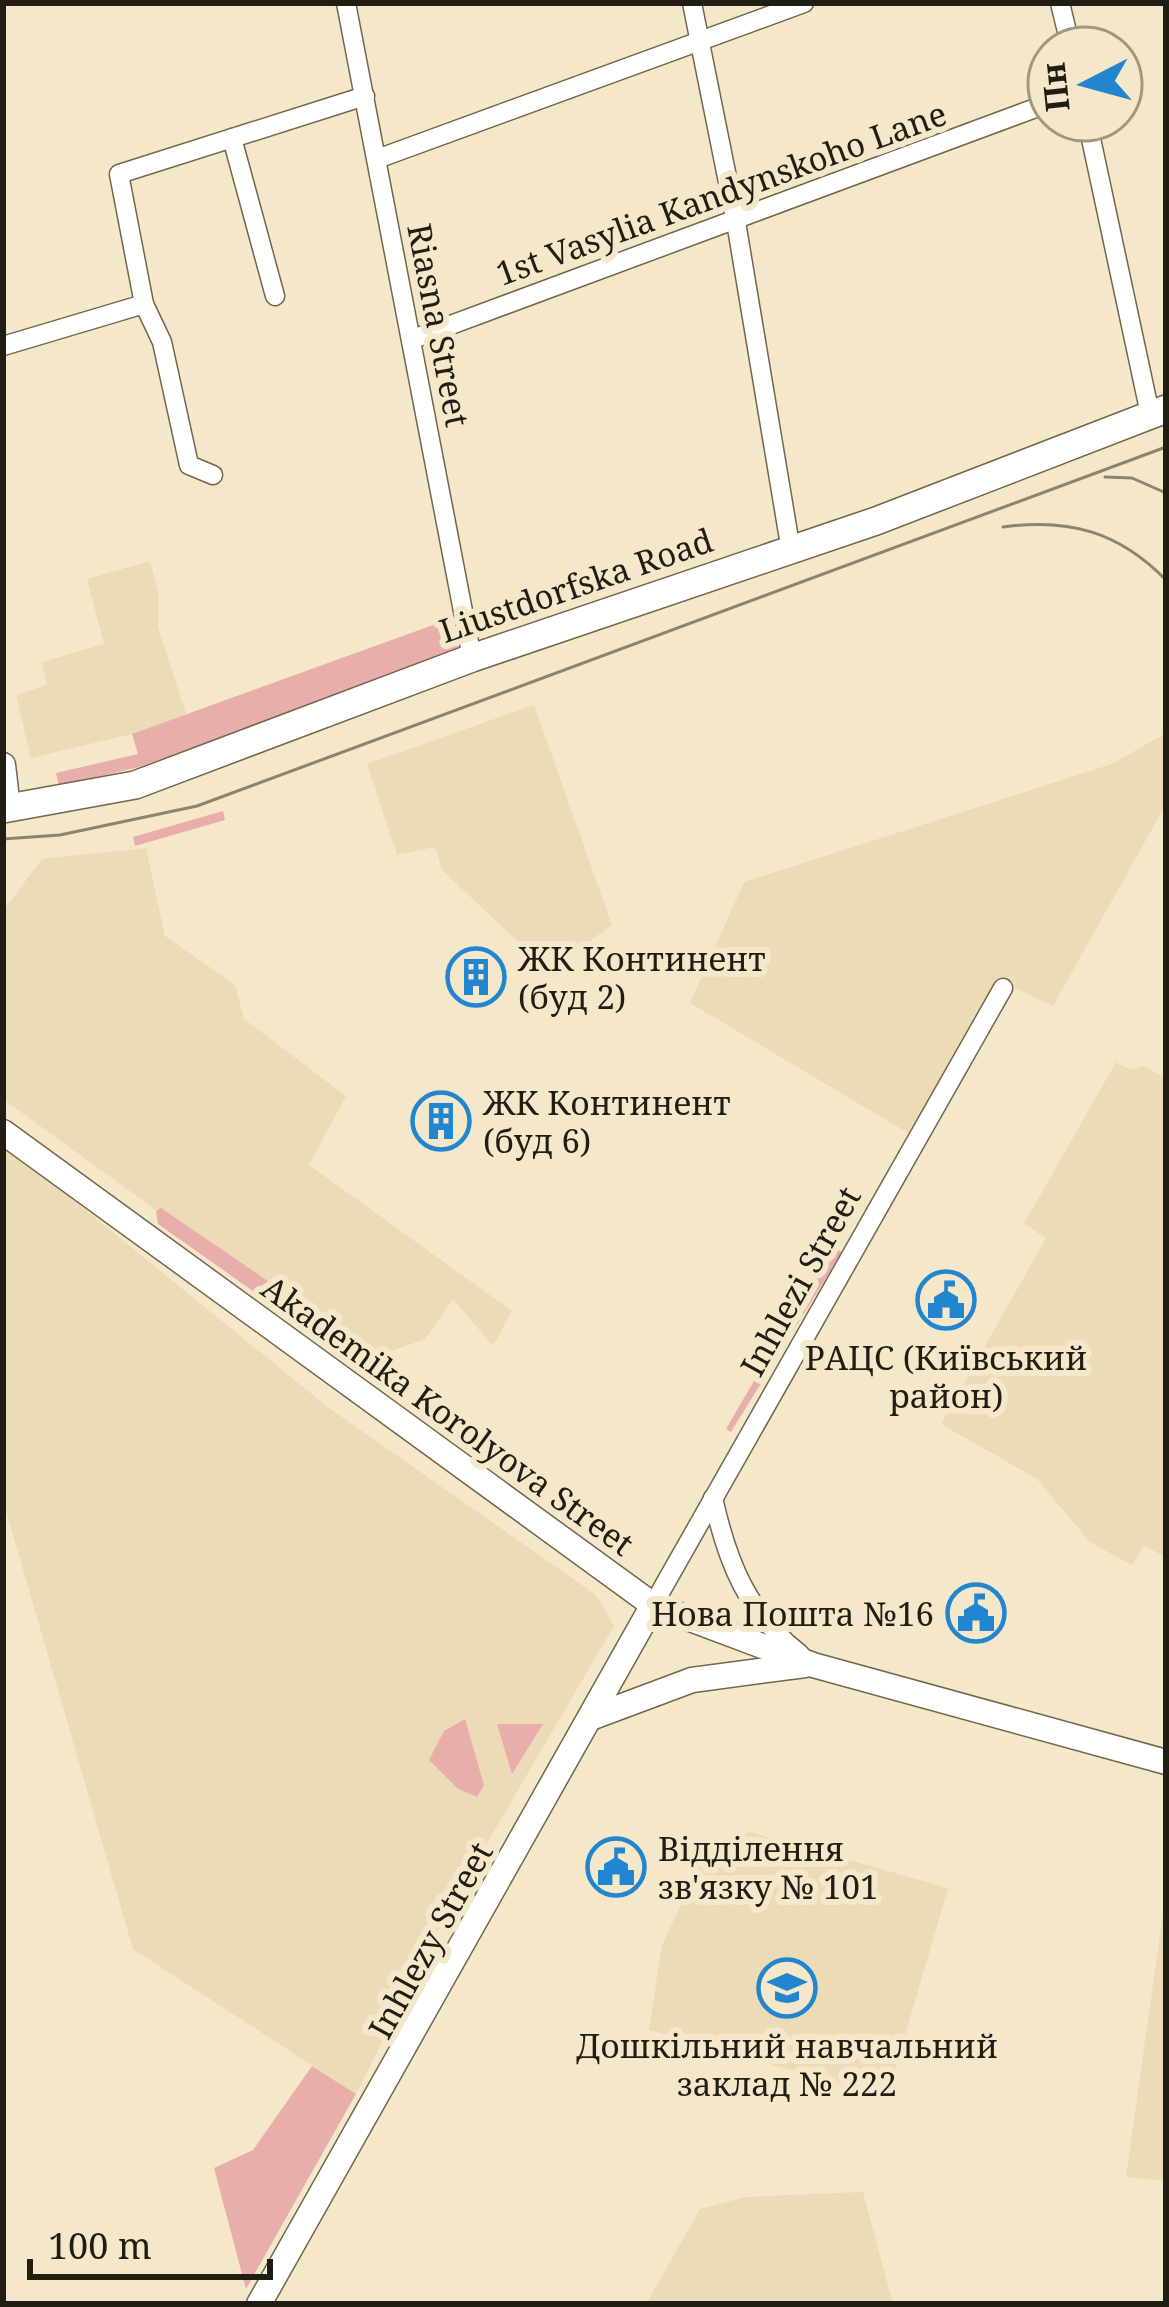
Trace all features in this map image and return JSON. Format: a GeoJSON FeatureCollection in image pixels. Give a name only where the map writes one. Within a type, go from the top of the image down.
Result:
{"type":"FeatureCollection","features":[{"type":"Feature","properties":{"kind":"main road","name":"Liustdorfska Road"},"geometry":{"type":"LineString","coordinates":[[5,812],[135,784],[472,658],[791,551],[1158,411]]}},
{"type":"Feature","properties":{"kind":"main road"},"geometry":{"type":"LineString","coordinates":[[3,765],[5,812]]}},
{"type":"Feature","properties":{"kind":"main road","name":"Akademika Korolyova Street"},"geometry":{"type":"LineString","coordinates":[[3,1132],[653,1605],[813,1664],[1166,1762]]}},
{"type":"Feature","properties":{"kind":"main road","name":"Inhlezy Street"},"geometry":{"type":"LineString","coordinates":[[260,2304],[653,1605]]}},
{"type":"Feature","properties":{"kind":"main road"},"geometry":{"type":"LineString","coordinates":[[593,1717],[692,1680],[813,1664]]}},
{"type":"Feature","properties":{"kind":"street","name":"Riasna Street"},"geometry":{"type":"LineString","coordinates":[[346,3],[472,658]]}},
{"type":"Feature","properties":{"kind":"street"},"geometry":{"type":"LineString","coordinates":[[692,3],[736,222],[791,551]]}},
{"type":"Feature","properties":{"kind":"street"},"geometry":{"type":"LineString","coordinates":[[377,159],[805,3]]}},
{"type":"Feature","properties":{"kind":"street"},"geometry":{"type":"LineString","coordinates":[[213,475],[188,464],[162,342],[144,304],[119,174],[364,96]]}},
{"type":"Feature","properties":{"kind":"street","name":"1st Vasylia Kandynskoho Lane"},"geometry":{"type":"LineString","coordinates":[[412,339],[1025,113]]}},
{"type":"Feature","properties":{"kind":"street"},"geometry":{"type":"LineString","coordinates":[[232,138],[274,296]]}},
{"type":"Feature","properties":{"kind":"street"},"geometry":{"type":"LineString","coordinates":[[1094,144],[1158,411]]}},
{"type":"Feature","properties":{"kind":"street"},"geometry":{"type":"LineString","coordinates":[[3,346],[144,304]]}},
{"type":"Feature","properties":{"kind":"street","name":"Inhlezi Street"},"geometry":{"type":"LineString","coordinates":[[653,1605],[1004,988]]}},
{"type":"Feature","properties":{"kind":"street"},"geometry":{"type":"LineString","coordinates":[[713,1498],[737,1580],[758,1614],[813,1664]]}},
{"type":"Feature","properties":{"kind":"shaded area"},"geometry":{"type":"Polygon","coordinates":[[[150,561],[159,595],[158,627],[186,714],[132,734],[31,758],[16,695],[47,685],[42,662],[104,644],[87,579],[150,561]]]}},
{"type":"Feature","properties":{"kind":"shaded area"},"geometry":{"type":"Polygon","coordinates":[[[447,620],[461,655],[139,767],[59,786],[56,773],[138,754],[132,734],[447,620]]]}},
{"type":"Feature","properties":{"kind":"shaded area"},"geometry":{"type":"Polygon","coordinates":[[[534,705],[612,925],[549,971],[442,870],[435,847],[397,855],[367,764],[534,705]]]}},
{"type":"Feature","properties":{"kind":"shaded area"},"geometry":{"type":"Polygon","coordinates":[[[1166,733],[1166,804],[1053,1006],[1004,982],[913,1136],[690,1003],[744,882],[1112,764],[1166,733]]]}},
{"type":"Feature","properties":{"kind":"shaded area"},"geometry":{"type":"Polygon","coordinates":[[[223,811],[225,820],[135,846],[133,837],[223,811]]]}},
{"type":"Feature","properties":{"kind":"shaded area"},"geometry":{"type":"Polygon","coordinates":[[[146,848],[165,936],[235,985],[244,1019],[346,1096],[309,1165],[512,1311],[493,1346],[453,1299],[425,1339],[392,1351],[371,1366],[3,1099],[3,911],[42,859],[146,848]]]}},
{"type":"Feature","properties":{"kind":"shaded area"},"geometry":{"type":"Polygon","coordinates":[[[1116,1062],[1130,1070],[1144,1066],[1166,1078],[1166,1557],[1144,1546],[1132,1565],[1090,1542],[1037,1479],[941,1424],[1046,1238],[1024,1224],[1116,1062]]]}},
{"type":"Feature","properties":{"kind":"shaded area"},"geometry":{"type":"Polygon","coordinates":[[[3,1143],[329,1408],[596,1595],[614,1626],[453,1901],[356,2094],[133,1949],[3,1500],[3,1143]]]}},
{"type":"Feature","properties":{"kind":"shaded area"},"geometry":{"type":"Polygon","coordinates":[[[161,1208],[303,1305],[304,1318],[294,1320],[158,1224],[156,1211],[161,1208]]]}},
{"type":"Feature","properties":{"kind":"shaded area"},"geometry":{"type":"Polygon","coordinates":[[[832,1247],[842,1252],[731,1432],[726,1429],[832,1247]]]}},
{"type":"Feature","properties":{"kind":"shaded area"},"geometry":{"type":"Polygon","coordinates":[[[465,1719],[484,1785],[477,1797],[457,1788],[429,1760],[444,1731],[465,1719]]]}},
{"type":"Feature","properties":{"kind":"shaded area"},"geometry":{"type":"Polygon","coordinates":[[[497,1724],[543,1724],[512,1774],[497,1724]]]}},
{"type":"Feature","properties":{"kind":"shaded area","name":"Дошкільний навчальний заклад № 222"},"geometry":{"type":"Polygon","coordinates":[[[751,1832],[948,1888],[887,2097],[649,2030],[662,1945],[709,1846],[751,1832]]]}},
{"type":"Feature","properties":{"kind":"shaded area"},"geometry":{"type":"Polygon","coordinates":[[[1166,1892],[1166,2181],[1126,2177],[1166,1892]]]}},
{"type":"Feature","properties":{"kind":"shaded area"},"geometry":{"type":"Polygon","coordinates":[[[312,2066],[356,2094],[246,2289],[214,2168],[253,2150],[312,2066]]]}},
{"type":"Feature","properties":{"kind":"shaded area"},"geometry":{"type":"Polygon","coordinates":[[[863,2192],[893,2304],[646,2304],[700,2209],[745,2197],[863,2192]]]}},
{"type":"Feature","properties":{"kind":"tram line"},"geometry":{"type":"LineString","coordinates":[[3,839],[60,835],[197,806],[1166,447]]}},
{"type":"Feature","properties":{"kind":"tram line"},"geometry":{"type":"LineString","coordinates":[[1105,477],[1132,478],[1166,493]]}},
{"type":"Feature","properties":{"kind":"tram line"},"geometry":{"type":"LineString","coordinates":[[1003,527],[1050,525],[1092,532],[1130,550],[1166,580]]}},
{"type":"Feature","properties":{"kind":"place","name":"ЖК Континент (буд 2)"},"geometry":{"type":"Point","coordinates":[476,977]}},
{"type":"Feature","properties":{"kind":"place","name":"ЖК Континент (буд 6)"},"geometry":{"type":"Point","coordinates":[441,1121]}},
{"type":"Feature","properties":{"kind":"place","name":"РАЦС (Київський район)"},"geometry":{"type":"Point","coordinates":[946,1300]}},
{"type":"Feature","properties":{"kind":"place","name":"Нова Пошта №16"},"geometry":{"type":"Point","coordinates":[976,1613]}},
{"type":"Feature","properties":{"kind":"place","name":"Відділення зв'язку № 101"},"geometry":{"type":"Point","coordinates":[616,1867]}},
{"type":"Feature","properties":{"kind":"place","name":"Дошкільний навчальний заклад № 222"},"geometry":{"type":"Point","coordinates":[787,1988]}}]}
